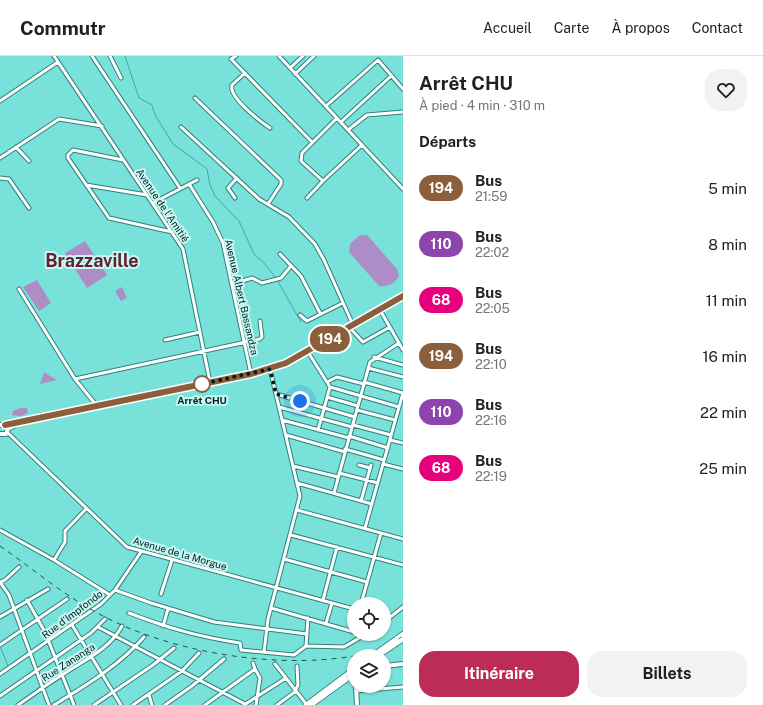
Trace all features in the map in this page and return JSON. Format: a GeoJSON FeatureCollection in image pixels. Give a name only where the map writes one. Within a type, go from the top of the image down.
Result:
{"type":"FeatureCollection","features":[{"type":"Feature","properties":{"kind":"main road"},"geometry":{"type":"LineString","coordinates":[[3,431],[19,422],[270,369],[308,352],[403,296]]}},
{"type":"Feature","properties":{"kind":"main road"},"geometry":{"type":"LineString","coordinates":[[382,649],[403,634]]}},
{"type":"Feature","properties":{"kind":"main road"},"geometry":{"type":"LineString","coordinates":[[388,649],[403,638]]}},
{"type":"Feature","properties":{"kind":"main road"},"geometry":{"type":"LineString","coordinates":[[391,665],[403,664]]}},
{"type":"Feature","properties":{"kind":"main road"},"geometry":{"type":"LineString","coordinates":[[308,705],[347,675]]}},
{"type":"Feature","properties":{"kind":"main road"},"geometry":{"type":"LineString","coordinates":[[308,705],[347,679]]}},
{"type":"Feature","properties":{"kind":"main road"},"geometry":{"type":"LineString","coordinates":[[356,693],[357,705]]}},
{"type":"Feature","properties":{"kind":"street","name":"Avenue de l'Amitié"},"geometry":{"type":"LineString","coordinates":[[54,56],[172,232],[184,255],[210,382]]}},
{"type":"Feature","properties":{"kind":"street"},"geometry":{"type":"LineString","coordinates":[[92,56],[180,188]]}},
{"type":"Feature","properties":{"kind":"street"},"geometry":{"type":"LineString","coordinates":[[110,56],[121,78]]}},
{"type":"Feature","properties":{"kind":"street"},"geometry":{"type":"LineString","coordinates":[[236,56],[231,59],[312,142]]}},
{"type":"Feature","properties":{"kind":"street"},"geometry":{"type":"LineString","coordinates":[[279,56],[403,189]]}},
{"type":"Feature","properties":{"kind":"street"},"geometry":{"type":"LineString","coordinates":[[290,68],[304,56]]}},
{"type":"Feature","properties":{"kind":"street"},"geometry":{"type":"LineString","coordinates":[[296,74],[314,56]]}},
{"type":"Feature","properties":{"kind":"street"},"geometry":{"type":"LineString","coordinates":[[326,106],[378,60],[403,89]]}},
{"type":"Feature","properties":{"kind":"street"},"geometry":{"type":"LineString","coordinates":[[0,101],[58,62]]}},
{"type":"Feature","properties":{"kind":"street"},"geometry":{"type":"LineString","coordinates":[[245,73],[232,85],[232,91],[255,117],[270,128]]}},
{"type":"Feature","properties":{"kind":"street"},"geometry":{"type":"LineString","coordinates":[[340,122],[391,76]]}},
{"type":"Feature","properties":{"kind":"street"},"geometry":{"type":"LineString","coordinates":[[195,98],[281,180],[281,184],[268,204]]}},
{"type":"Feature","properties":{"kind":"street"},"geometry":{"type":"LineString","coordinates":[[348,130],[367,115],[403,112]]}},
{"type":"Feature","properties":{"kind":"street"},"geometry":{"type":"LineString","coordinates":[[323,181],[300,159],[302,153],[336,118]]}},
{"type":"Feature","properties":{"kind":"street"},"geometry":{"type":"LineString","coordinates":[[0,158],[59,119],[102,126]]}},
{"type":"Feature","properties":{"kind":"street"},"geometry":{"type":"LineString","coordinates":[[181,126],[258,199],[290,217],[318,247],[343,303],[351,326],[362,342],[390,327]]}},
{"type":"Feature","properties":{"kind":"street"},"geometry":{"type":"LineString","coordinates":[[307,198],[362,145]]}},
{"type":"Feature","properties":{"kind":"street"},"geometry":{"type":"LineString","coordinates":[[16,147],[29,161]]}},
{"type":"Feature","properties":{"kind":"street"},"geometry":{"type":"LineString","coordinates":[[123,160],[71,151],[68,158],[109,218],[172,232]]}},
{"type":"Feature","properties":{"kind":"street"},"geometry":{"type":"LineString","coordinates":[[0,178],[9,179],[29,208]]}},
{"type":"Feature","properties":{"kind":"street"},"geometry":{"type":"LineString","coordinates":[[235,198],[228,188],[237,178]]}},
{"type":"Feature","properties":{"kind":"street"},"geometry":{"type":"LineString","coordinates":[[153,203],[197,180]]}},
{"type":"Feature","properties":{"kind":"street","name":"Avenue Albert Bassandza"},"geometry":{"type":"LineString","coordinates":[[189,184],[221,236],[251,374]]}},
{"type":"Feature","properties":{"kind":"street"},"geometry":{"type":"LineString","coordinates":[[86,185],[147,195]]}},
{"type":"Feature","properties":{"kind":"street"},"geometry":{"type":"LineString","coordinates":[[280,254],[301,276],[320,313]]}},
{"type":"Feature","properties":{"kind":"street"},"geometry":{"type":"LineString","coordinates":[[232,284],[252,278],[261,283],[274,280],[279,278],[291,266]]}},
{"type":"Feature","properties":{"kind":"street"},"geometry":{"type":"LineString","coordinates":[[19,288],[75,379],[97,406]]}},
{"type":"Feature","properties":{"kind":"street"},"geometry":{"type":"LineString","coordinates":[[300,315],[307,321],[320,313],[343,303]]}},
{"type":"Feature","properties":{"kind":"street"},"geometry":{"type":"LineString","coordinates":[[380,310],[403,350]]}},
{"type":"Feature","properties":{"kind":"street"},"geometry":{"type":"LineString","coordinates":[[75,379],[262,338],[260,321]]}},
{"type":"Feature","properties":{"kind":"street"},"geometry":{"type":"LineString","coordinates":[[165,340],[200,332]]}},
{"type":"Feature","properties":{"kind":"street"},"geometry":{"type":"LineString","coordinates":[[334,493],[368,368],[374,357],[399,343]]}},
{"type":"Feature","properties":{"kind":"street"},"geometry":{"type":"LineString","coordinates":[[308,352],[330,388],[318,430]]}},
{"type":"Feature","properties":{"kind":"street"},"geometry":{"type":"LineString","coordinates":[[374,357],[403,365]]}},
{"type":"Feature","properties":{"kind":"street"},"geometry":{"type":"LineString","coordinates":[[368,368],[403,377]]}},
{"type":"Feature","properties":{"kind":"street"},"geometry":{"type":"LineString","coordinates":[[264,652],[271,608],[300,496],[270,369]]}},
{"type":"Feature","properties":{"kind":"street"},"geometry":{"type":"LineString","coordinates":[[327,382],[337,377],[403,393],[401,406],[395,420],[365,528]]}},
{"type":"Feature","properties":{"kind":"street"},"geometry":{"type":"LineString","coordinates":[[330,388],[401,406]]}},
{"type":"Feature","properties":{"kind":"street"},"geometry":{"type":"LineString","coordinates":[[276,394],[355,417]]}},
{"type":"Feature","properties":{"kind":"street"},"geometry":{"type":"LineString","coordinates":[[328,397],[358,406]]}},
{"type":"Feature","properties":{"kind":"street"},"geometry":{"type":"LineString","coordinates":[[279,407],[322,419],[391,435]]}},
{"type":"Feature","properties":{"kind":"street"},"geometry":{"type":"LineString","coordinates":[[357,410],[395,420]]}},
{"type":"Feature","properties":{"kind":"street"},"geometry":{"type":"LineString","coordinates":[[0,420],[3,431]]}},
{"type":"Feature","properties":{"kind":"street"},"geometry":{"type":"LineString","coordinates":[[282,420],[388,448]]}},
{"type":"Feature","properties":{"kind":"street","name":"Avenue de la Morgue"},"geometry":{"type":"LineString","coordinates":[[3,431],[15,440],[124,545],[141,552],[347,607]]}},
{"type":"Feature","properties":{"kind":"street"},"geometry":{"type":"LineString","coordinates":[[286,435],[384,462],[403,469]]}},
{"type":"Feature","properties":{"kind":"street"},"geometry":{"type":"LineString","coordinates":[[390,440],[402,443],[403,438]]}},
{"type":"Feature","properties":{"kind":"street"},"geometry":{"type":"LineString","coordinates":[[359,465],[370,467],[361,501]]}},
{"type":"Feature","properties":{"kind":"street"},"geometry":{"type":"LineString","coordinates":[[293,466],[338,477]]}},
{"type":"Feature","properties":{"kind":"street"},"geometry":{"type":"LineString","coordinates":[[339,473],[378,483]]}},
{"type":"Feature","properties":{"kind":"street"},"geometry":{"type":"LineString","coordinates":[[297,484],[372,504]]}},
{"type":"Feature","properties":{"kind":"street"},"geometry":{"type":"LineString","coordinates":[[54,560],[64,544],[65,531],[86,509]]}},
{"type":"Feature","properties":{"kind":"street"},"geometry":{"type":"LineString","coordinates":[[297,510],[403,539]]}},
{"type":"Feature","properties":{"kind":"street"},"geometry":{"type":"LineString","coordinates":[[0,530],[54,560],[110,595]]}},
{"type":"Feature","properties":{"kind":"street"},"geometry":{"type":"LineString","coordinates":[[363,597],[381,533]]}},
{"type":"Feature","properties":{"kind":"street"},"geometry":{"type":"LineString","coordinates":[[291,535],[403,565]]}},
{"type":"Feature","properties":{"kind":"street"},"geometry":{"type":"LineString","coordinates":[[323,600],[337,547]]}},
{"type":"Feature","properties":{"kind":"street","name":"Rue d'Impfondo"},"geometry":{"type":"LineString","coordinates":[[0,674],[49,642],[101,604],[115,590],[141,552]]}},
{"type":"Feature","properties":{"kind":"street"},"geometry":{"type":"LineString","coordinates":[[284,559],[367,582]]}},
{"type":"Feature","properties":{"kind":"street"},"geometry":{"type":"LineString","coordinates":[[161,594],[172,560]]}},
{"type":"Feature","properties":{"kind":"street"},"geometry":{"type":"LineString","coordinates":[[19,567],[5,580],[0,582],[7,591],[14,608],[49,705]]}},
{"type":"Feature","properties":{"kind":"street"},"geometry":{"type":"LineString","coordinates":[[0,616],[48,589]]}},
{"type":"Feature","properties":{"kind":"street"},"geometry":{"type":"LineString","coordinates":[[115,590],[168,609],[225,624],[307,634]]}},
{"type":"Feature","properties":{"kind":"street"},"geometry":{"type":"LineString","coordinates":[[0,645],[67,599]]}},
{"type":"Feature","properties":{"kind":"street"},"geometry":{"type":"LineString","coordinates":[[27,600],[39,619],[74,705]]}},
{"type":"Feature","properties":{"kind":"street"},"geometry":{"type":"LineString","coordinates":[[326,624],[332,603]]}},
{"type":"Feature","properties":{"kind":"street"},"geometry":{"type":"LineString","coordinates":[[391,615],[403,607]]}},
{"type":"Feature","properties":{"kind":"street"},"geometry":{"type":"LineString","coordinates":[[271,608],[347,630]]}},
{"type":"Feature","properties":{"kind":"street"},"geometry":{"type":"LineString","coordinates":[[163,626],[168,609]]}},
{"type":"Feature","properties":{"kind":"street"},"geometry":{"type":"LineString","coordinates":[[129,613],[163,626],[207,638],[240,643],[241,650],[294,655],[306,646],[344,648],[354,641]]}},
{"type":"Feature","properties":{"kind":"street"},"geometry":{"type":"LineString","coordinates":[[306,646],[308,618]]}},
{"type":"Feature","properties":{"kind":"street"},"geometry":{"type":"LineString","coordinates":[[0,696],[98,627],[105,620]]}},
{"type":"Feature","properties":{"kind":"street"},"geometry":{"type":"LineString","coordinates":[[72,625],[121,705]]}},
{"type":"Feature","properties":{"kind":"street","name":"Rue Zananga"},"geometry":{"type":"LineString","coordinates":[[18,705],[62,675],[92,657],[116,637],[122,626]]}},
{"type":"Feature","properties":{"kind":"street"},"geometry":{"type":"LineString","coordinates":[[98,627],[244,704],[286,678]]}},
{"type":"Feature","properties":{"kind":"street"},"geometry":{"type":"LineString","coordinates":[[54,705],[102,673],[135,647],[144,637]]}},
{"type":"Feature","properties":{"kind":"street"},"geometry":{"type":"LineString","coordinates":[[94,705],[160,660],[174,648]]}},
{"type":"Feature","properties":{"kind":"street"},"geometry":{"type":"LineString","coordinates":[[133,705],[182,671],[199,653]]}},
{"type":"Feature","properties":{"kind":"street"},"geometry":{"type":"LineString","coordinates":[[165,705],[200,680],[224,659]]}},
{"type":"Feature","properties":{"kind":"street"},"geometry":{"type":"LineString","coordinates":[[254,663],[255,669],[260,678],[256,705]]}},
{"type":"Feature","properties":{"kind":"street"},"geometry":{"type":"LineString","coordinates":[[275,664],[295,691],[308,705]]}},
{"type":"Feature","properties":{"kind":"street"},"geometry":{"type":"LineString","coordinates":[[277,705],[295,691],[298,685],[297,666]]}},
{"type":"Feature","properties":{"kind":"street"},"geometry":{"type":"LineString","coordinates":[[206,705],[255,669]]}},
{"type":"Feature","properties":{"kind":"street"},"geometry":{"type":"LineString","coordinates":[[391,687],[403,687]]}},
{"type":"Feature","properties":{"kind":"street"},"geometry":{"type":"LineString","coordinates":[[149,695],[152,705]]}},
{"type":"Feature","properties":{"kind":"shaded area"},"geometry":{"type":"Polygon","coordinates":[[[360,235],[367,235],[397,269],[399,276],[393,283],[385,286],[379,286],[349,252],[350,244],[360,235]]]}},
{"type":"Feature","properties":{"kind":"shaded area"},"geometry":{"type":"Polygon","coordinates":[[[85,241],[107,275],[87,288],[65,253],[85,241]]]}},
{"type":"Feature","properties":{"kind":"shaded area"},"geometry":{"type":"Polygon","coordinates":[[[37,280],[51,303],[39,311],[23,287],[37,280]]]}},
{"type":"Feature","properties":{"kind":"shaded area"},"geometry":{"type":"Polygon","coordinates":[[[122,287],[127,298],[121,301],[115,291],[122,287]]]}},
{"type":"Feature","properties":{"kind":"shaded area"},"geometry":{"type":"Polygon","coordinates":[[[44,372],[45,373],[57,380],[40,384],[44,372]]]}},
{"type":"Feature","properties":{"kind":"shaded area"},"geometry":{"type":"Polygon","coordinates":[[[21,408],[27,408],[28,413],[21,416],[12,415],[13,411],[21,408]]]}},
{"type":"Feature","properties":{"kind":"waterway"},"geometry":{"type":"LineString","coordinates":[[125,56],[139,98],[152,105],[155,115],[173,144],[207,169],[210,185],[215,196],[239,221],[254,254],[264,263],[276,278],[301,322]]}},
{"type":"Feature","properties":{"kind":"waterway"},"geometry":{"type":"LineString","coordinates":[[0,646],[8,666]]}},
{"type":"Feature","properties":{"kind":"railway"},"geometry":{"type":"LineString","coordinates":[[0,546],[53,585],[87,607],[116,622],[147,635],[181,646],[252,658],[322,660],[347,657]]}},
{"type":"Feature","properties":{"kind":"railway"},"geometry":{"type":"LineString","coordinates":[[385,649],[403,645]]}},
{"type":"Feature","properties":{"kind":"bus line","name":"194"},"geometry":{"type":"LineString","coordinates":[[5,425],[251,374],[281,366],[308,352],[403,296]]}},
{"type":"Feature","properties":{"kind":"place","name":"Arrêt CHU"},"geometry":{"type":"Point","coordinates":[202,384]}},
{"type":"Feature","properties":{"kind":"district","name":"Brazzaville"},"geometry":{"type":"Point","coordinates":[92,261]}},
{"type":"Feature","properties":{"kind":"route"},"geometry":{"type":"LineString","coordinates":[[202,384],[197,385],[270,369],[276,394],[300,401]]}}]}
